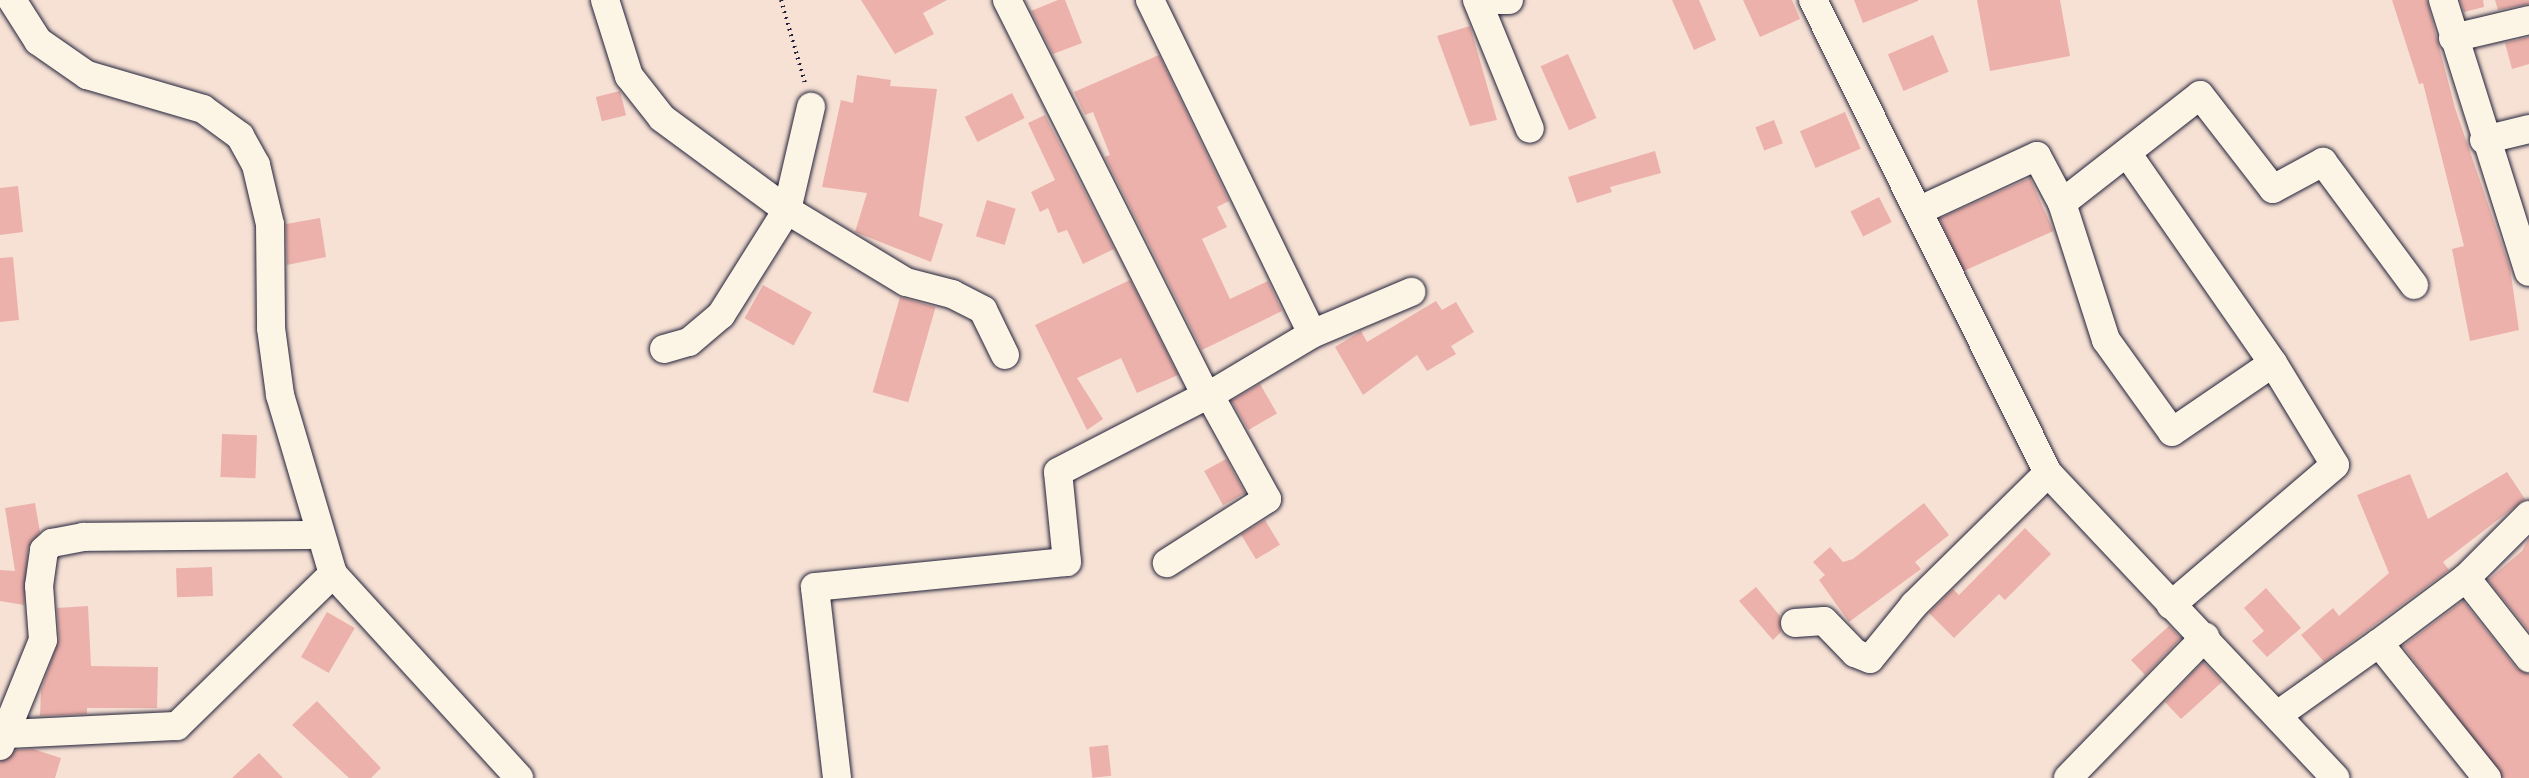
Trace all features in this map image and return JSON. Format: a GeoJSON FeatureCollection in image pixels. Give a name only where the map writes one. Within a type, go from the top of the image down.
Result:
{"type":"FeatureCollection","features":[{"type":"Feature","properties":{"kind":"street"},"geometry":{"type":"LineString","coordinates":[[12,0],[38,41],[87,75],[203,109],[240,136],[256,165],[270,224],[271,328],[280,395],[333,574],[519,778]]}},
{"type":"Feature","properties":{"kind":"street"},"geometry":{"type":"LineString","coordinates":[[605,0],[628,76],[662,118],[787,210],[906,282],[974,304],[994,324],[1005,355]]}},
{"type":"Feature","properties":{"kind":"street"},"geometry":{"type":"LineString","coordinates":[[1008,0],[1209,394],[1267,499],[1167,563]]}},
{"type":"Feature","properties":{"kind":"street"},"geometry":{"type":"LineString","coordinates":[[1150,0],[1312,334]]}},
{"type":"Feature","properties":{"kind":"street"},"geometry":{"type":"LineString","coordinates":[[1477,0],[1530,129]]}},
{"type":"Feature","properties":{"kind":"street"},"geometry":{"type":"LineString","coordinates":[[1483,0],[1509,0]]}},
{"type":"Feature","properties":{"kind":"street"},"geometry":{"type":"LineString","coordinates":[[1813,0],[2048,473],[2171,605],[2279,714],[2335,778]]}},
{"type":"Feature","properties":{"kind":"street"},"geometry":{"type":"LineString","coordinates":[[2444,0],[2484,140],[2529,272]]}},
{"type":"Feature","properties":{"kind":"street"},"geometry":{"type":"LineString","coordinates":[[2453,38],[2529,20]]}},
{"type":"Feature","properties":{"kind":"street"},"geometry":{"type":"LineString","coordinates":[[2062,203],[2200,96],[2273,189],[2323,162],[2414,285]]}},
{"type":"Feature","properties":{"kind":"street"},"geometry":{"type":"LineString","coordinates":[[664,349],[689,342],[721,315],[787,210],[811,107]]}},
{"type":"Feature","properties":{"kind":"street"},"geometry":{"type":"LineString","coordinates":[[2484,140],[2529,129]]}},
{"type":"Feature","properties":{"kind":"street"},"geometry":{"type":"LineString","coordinates":[[2127,153],[2273,363],[2335,465],[2171,605]]}},
{"type":"Feature","properties":{"kind":"street"},"geometry":{"type":"LineString","coordinates":[[1918,211],[2037,156],[2062,203],[2106,340],[2172,432],[2273,363]]}},
{"type":"Feature","properties":{"kind":"street"},"geometry":{"type":"LineString","coordinates":[[837,778],[814,587],[1067,562],[1058,472],[1209,394],[1312,334],[1411,292]]}},
{"type":"Feature","properties":{"kind":"street"},"geometry":{"type":"LineString","coordinates":[[1795,623],[1824,621],[1855,653],[1870,659],[1914,605],[2048,473]]}},
{"type":"Feature","properties":{"kind":"street"},"geometry":{"type":"LineString","coordinates":[[2279,714],[2466,579],[2529,514]]}},
{"type":"Feature","properties":{"kind":"street"},"geometry":{"type":"LineString","coordinates":[[320,534],[83,537],[52,543],[44,550],[39,586],[43,640],[3,740],[177,726],[333,574]]}},
{"type":"Feature","properties":{"kind":"street"},"geometry":{"type":"LineString","coordinates":[[2466,579],[2529,658]]}},
{"type":"Feature","properties":{"kind":"street"},"geometry":{"type":"LineString","coordinates":[[2068,778],[2205,637]]}},
{"type":"Feature","properties":{"kind":"street"},"geometry":{"type":"LineString","coordinates":[[2379,643],[2487,778]]}},
{"type":"Feature","properties":{"kind":"path"},"geometry":{"type":"LineString","coordinates":[[781,0],[811,107]]}},
{"type":"Feature","properties":{"kind":"building"},"geometry":{"type":"Polygon","coordinates":[[[861,0],[947,0],[923,13],[934,34],[895,54],[861,0]]]}},
{"type":"Feature","properties":{"kind":"building"},"geometry":{"type":"Polygon","coordinates":[[[1058,0],[1065,0],[1082,43],[1053,54],[1031,11],[1058,0]]]}},
{"type":"Feature","properties":{"kind":"building"},"geometry":{"type":"Polygon","coordinates":[[[1672,0],[1699,0],[1716,40],[1694,50],[1672,0]]]}},
{"type":"Feature","properties":{"kind":"building"},"geometry":{"type":"Polygon","coordinates":[[[1743,0],[1792,0],[1800,19],[1760,37],[1743,0]]]}},
{"type":"Feature","properties":{"kind":"building"},"geometry":{"type":"Polygon","coordinates":[[[1854,0],[1918,0],[1918,1],[1863,23],[1854,0]]]}},
{"type":"Feature","properties":{"kind":"building"},"geometry":{"type":"Polygon","coordinates":[[[1977,0],[2060,0],[2070,56],[1990,71],[1977,0]]]}},
{"type":"Feature","properties":{"kind":"building"},"geometry":{"type":"Polygon","coordinates":[[[2392,0],[2427,0],[2455,108],[2510,268],[2519,330],[2470,341],[2452,249],[2464,246],[2423,83],[2419,84],[2392,0]]]}},
{"type":"Feature","properties":{"kind":"building"},"geometry":{"type":"Polygon","coordinates":[[[2460,0],[2483,0],[2484,7],[2464,12],[2460,0]]]}},
{"type":"Feature","properties":{"kind":"building"},"geometry":{"type":"Polygon","coordinates":[[[2495,0],[2529,0],[2529,4],[2498,10],[2495,0]]]}},
{"type":"Feature","properties":{"kind":"building"},"geometry":{"type":"Polygon","coordinates":[[[1470,26],[1497,120],[1470,126],[1437,36],[1470,26]]]}},
{"type":"Feature","properties":{"kind":"building"},"geometry":{"type":"Polygon","coordinates":[[[1933,35],[1949,72],[1904,91],[1888,54],[1933,35]]]}},
{"type":"Feature","properties":{"kind":"building"},"geometry":{"type":"Polygon","coordinates":[[[2529,37],[2529,64],[2512,69],[2505,43],[2529,37]]]}},
{"type":"Feature","properties":{"kind":"building"},"geometry":{"type":"Polygon","coordinates":[[[1568,54],[1596,118],[1569,130],[1541,66],[1568,54]]]}},
{"type":"Feature","properties":{"kind":"building"},"geometry":{"type":"Polygon","coordinates":[[[1159,55],[1229,201],[1217,207],[1227,227],[1202,239],[1230,299],[1268,281],[1282,311],[1202,350],[1105,157],[1110,155],[1093,112],[1085,115],[1074,92],[1159,55]]]}},
{"type":"Feature","properties":{"kind":"building"},"geometry":{"type":"Polygon","coordinates":[[[857,75],[891,80],[890,86],[937,89],[919,216],[943,224],[931,262],[855,232],[867,193],[822,187],[841,100],[853,103],[857,75]]]}},
{"type":"Feature","properties":{"kind":"building"},"geometry":{"type":"Polygon","coordinates":[[[620,91],[626,115],[602,121],[596,97],[620,91]]]}},
{"type":"Feature","properties":{"kind":"building"},"geometry":{"type":"Polygon","coordinates":[[[1012,93],[1025,118],[977,142],[965,117],[1012,93]]]}},
{"type":"Feature","properties":{"kind":"building"},"geometry":{"type":"Polygon","coordinates":[[[1845,112],[1861,149],[1816,168],[1800,131],[1845,112]]]}},
{"type":"Feature","properties":{"kind":"building"},"geometry":{"type":"Polygon","coordinates":[[[1045,115],[1114,249],[1083,264],[1067,230],[1058,233],[1048,208],[1040,212],[1031,192],[1055,180],[1028,123],[1045,115]]]}},
{"type":"Feature","properties":{"kind":"building"},"geometry":{"type":"Polygon","coordinates":[[[1774,120],[1783,143],[1764,151],[1755,127],[1774,120]]]}},
{"type":"Feature","properties":{"kind":"building"},"geometry":{"type":"Polygon","coordinates":[[[1655,151],[1661,173],[1610,187],[1612,192],[1577,203],[1568,177],[1655,151]]]}},
{"type":"Feature","properties":{"kind":"building"},"geometry":{"type":"Polygon","coordinates":[[[2030,178],[2054,231],[1963,271],[1940,218],[2030,178]]]}},
{"type":"Feature","properties":{"kind":"building"},"geometry":{"type":"Polygon","coordinates":[[[18,186],[23,232],[0,235],[0,188],[18,186]]]}},
{"type":"Feature","properties":{"kind":"building"},"geometry":{"type":"Polygon","coordinates":[[[1879,197],[1892,222],[1863,236],[1850,212],[1879,197]]]}},
{"type":"Feature","properties":{"kind":"building"},"geometry":{"type":"Polygon","coordinates":[[[987,200],[1016,209],[1005,245],[976,236],[987,200]]]}},
{"type":"Feature","properties":{"kind":"building"},"geometry":{"type":"Polygon","coordinates":[[[320,218],[326,257],[287,265],[286,224],[320,218]]]}},
{"type":"Feature","properties":{"kind":"building"},"geometry":{"type":"Polygon","coordinates":[[[13,257],[19,320],[0,322],[0,258],[13,257]]]}},
{"type":"Feature","properties":{"kind":"building"},"geometry":{"type":"Polygon","coordinates":[[[1130,280],[1178,375],[1137,393],[1121,358],[1077,378],[1103,419],[1087,430],[1035,325],[1130,280]]]}},
{"type":"Feature","properties":{"kind":"building"},"geometry":{"type":"Polygon","coordinates":[[[763,285],[812,312],[794,345],[745,318],[763,285]]]}},
{"type":"Feature","properties":{"kind":"building"},"geometry":{"type":"Polygon","coordinates":[[[900,297],[936,307],[908,402],[873,392],[900,297]]]}},
{"type":"Feature","properties":{"kind":"building"},"geometry":{"type":"Polygon","coordinates":[[[1436,301],[1442,310],[1456,302],[1474,332],[1451,346],[1456,354],[1427,371],[1417,355],[1363,395],[1335,347],[1361,331],[1367,342],[1436,301]]]}},
{"type":"Feature","properties":{"kind":"building"},"geometry":{"type":"Polygon","coordinates":[[[1260,384],[1277,413],[1248,430],[1231,400],[1260,384]]]}},
{"type":"Feature","properties":{"kind":"building"},"geometry":{"type":"Polygon","coordinates":[[[222,434],[257,435],[255,478],[220,477],[222,434]]]}},
{"type":"Feature","properties":{"kind":"building"},"geometry":{"type":"Polygon","coordinates":[[[1226,459],[1245,493],[1223,505],[1204,471],[1226,459]]]}},
{"type":"Feature","properties":{"kind":"building"},"geometry":{"type":"Polygon","coordinates":[[[2507,472],[2525,499],[2443,562],[2449,570],[2324,662],[2301,635],[2333,608],[2339,616],[2389,573],[2357,495],[2410,474],[2428,519],[2507,472]]]}},
{"type":"Feature","properties":{"kind":"building"},"geometry":{"type":"Polygon","coordinates":[[[35,503],[40,532],[28,548],[24,605],[0,601],[0,570],[15,571],[5,508],[35,503]]]}},
{"type":"Feature","properties":{"kind":"building"},"geometry":{"type":"Polygon","coordinates":[[[1924,503],[1949,535],[1915,562],[1921,569],[1849,622],[1819,580],[1825,575],[1813,562],[1830,547],[1843,562],[1853,559],[1924,503]]]}},
{"type":"Feature","properties":{"kind":"building"},"geometry":{"type":"Polygon","coordinates":[[[1265,520],[1280,545],[1256,559],[1241,534],[1265,520]]]}},
{"type":"Feature","properties":{"kind":"building"},"geometry":{"type":"Polygon","coordinates":[[[2025,528],[2051,554],[2005,600],[1999,594],[1954,638],[1929,613],[1953,589],[1959,595],[2025,528]]]}},
{"type":"Feature","properties":{"kind":"building"},"geometry":{"type":"Polygon","coordinates":[[[2529,538],[2529,631],[2488,580],[2522,551],[2529,538]]]}},
{"type":"Feature","properties":{"kind":"building"},"geometry":{"type":"Polygon","coordinates":[[[212,567],[213,596],[177,597],[176,568],[212,567]]]}},
{"type":"Feature","properties":{"kind":"building"},"geometry":{"type":"Polygon","coordinates":[[[1756,587],[1780,616],[1781,632],[1773,640],[1739,601],[1756,587]]]}},
{"type":"Feature","properties":{"kind":"building"},"geometry":{"type":"Polygon","coordinates":[[[2266,588],[2301,628],[2267,657],[2252,641],[2264,631],[2244,608],[2266,588]]]}},
{"type":"Feature","properties":{"kind":"building"},"geometry":{"type":"Polygon","coordinates":[[[2463,601],[2516,668],[2529,674],[2529,778],[2503,778],[2403,646],[2463,601]]]}},
{"type":"Feature","properties":{"kind":"building"},"geometry":{"type":"Polygon","coordinates":[[[88,606],[91,666],[158,667],[157,708],[87,708],[87,714],[40,716],[41,690],[59,639],[57,608],[88,606]]]}},
{"type":"Feature","properties":{"kind":"building"},"geometry":{"type":"Polygon","coordinates":[[[327,612],[355,628],[329,673],[301,657],[327,612]]]}},
{"type":"Feature","properties":{"kind":"building"},"geometry":{"type":"Polygon","coordinates":[[[2169,626],[2181,638],[2145,675],[2131,660],[2169,626]]]}},
{"type":"Feature","properties":{"kind":"building"},"geometry":{"type":"Polygon","coordinates":[[[2203,662],[2222,682],[2181,719],[2165,702],[2203,662]]]}},
{"type":"Feature","properties":{"kind":"building"},"geometry":{"type":"Polygon","coordinates":[[[317,701],[381,768],[371,778],[349,778],[292,725],[317,701]]]}},
{"type":"Feature","properties":{"kind":"building"},"geometry":{"type":"Polygon","coordinates":[[[1108,745],[1111,776],[1092,778],[1089,747],[1108,745]]]}},
{"type":"Feature","properties":{"kind":"building"},"geometry":{"type":"Polygon","coordinates":[[[33,749],[61,758],[55,778],[0,778],[0,762],[16,750],[33,749]]]}},
{"type":"Feature","properties":{"kind":"building"},"geometry":{"type":"Polygon","coordinates":[[[259,753],[283,778],[232,778],[259,753]]]}}]}
